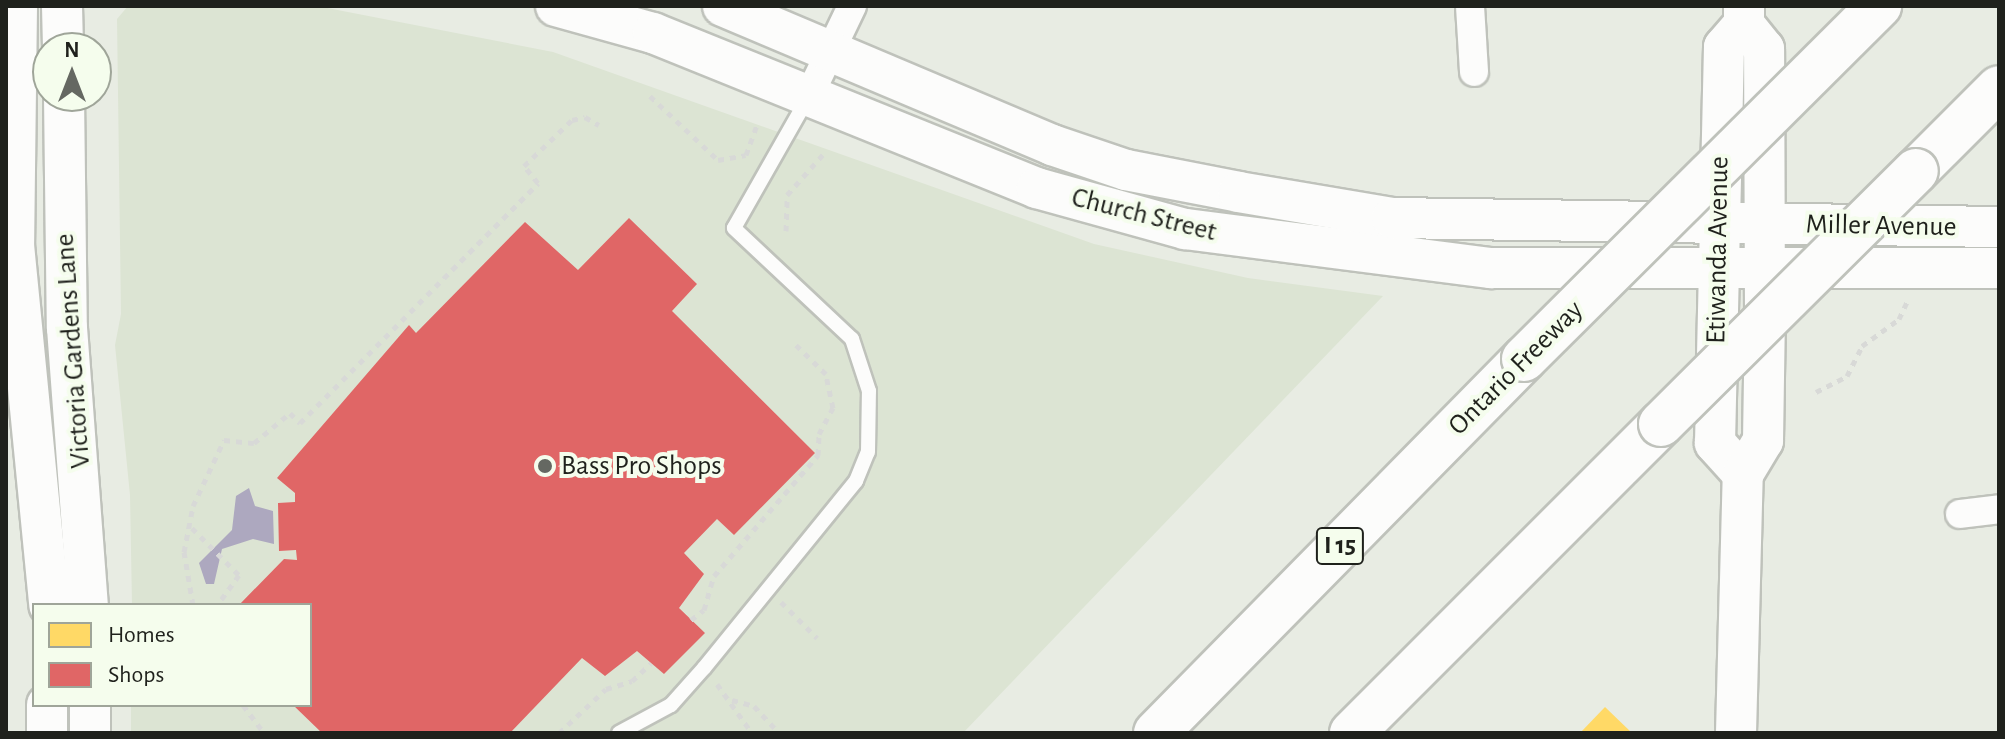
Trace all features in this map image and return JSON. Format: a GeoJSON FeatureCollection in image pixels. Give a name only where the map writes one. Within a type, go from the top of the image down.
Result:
{"type":"FeatureCollection","features":[{"type":"Feature","properties":{"kind":"highway","name":"Ontario Freeway"},"geometry":{"type":"LineString","coordinates":[[1156,733],[1524,359],[1879,6]]}},
{"type":"Feature","properties":{"kind":"highway"},"geometry":{"type":"LineString","coordinates":[[1352,733],[1999,88]]}},
{"type":"Feature","properties":{"kind":"main road","name":"Victoria Gardens Lane"},"geometry":{"type":"LineString","coordinates":[[17,6],[14,245],[27,432],[49,603]]}},
{"type":"Feature","properties":{"kind":"main road"},"geometry":{"type":"LineString","coordinates":[[62,6],[63,32]]}},
{"type":"Feature","properties":{"kind":"main road","name":"Church Street"},"geometry":{"type":"LineString","coordinates":[[556,6],[653,33],[1037,188],[1185,229],[1491,268],[1764,268]]}},
{"type":"Feature","properties":{"kind":"main road","name":"Church Street"},"geometry":{"type":"LineString","coordinates":[[723,6],[1052,145],[1140,173],[1392,218],[1764,224]]}},
{"type":"Feature","properties":{"kind":"main road","name":"Etiwanda Avenue"},"geometry":{"type":"LineString","coordinates":[[1736,733],[1743,474],[1763,441],[1764,49],[1744,15],[1724,47],[1715,443],[1743,474]]}},
{"type":"Feature","properties":{"kind":"main road","name":"Victoria Gardens Lane"},"geometry":{"type":"LineString","coordinates":[[64,112],[67,328],[88,603]]}},
{"type":"Feature","properties":{"kind":"main road","name":"Miller Avenue"},"geometry":{"type":"LineString","coordinates":[[1764,224],[1999,227]]}},
{"type":"Feature","properties":{"kind":"main road","name":"Miller Avenue"},"geometry":{"type":"LineString","coordinates":[[1764,268],[1999,268]]}},
{"type":"Feature","properties":{"kind":"main road"},"geometry":{"type":"LineString","coordinates":[[47,707],[47,733]]}},
{"type":"Feature","properties":{"kind":"main road"},"geometry":{"type":"LineString","coordinates":[[90,707],[90,733]]}},
{"type":"Feature","properties":{"kind":"street"},"geometry":{"type":"LineString","coordinates":[[808,98],[852,6]]}},
{"type":"Feature","properties":{"kind":"street"},"geometry":{"type":"LineString","coordinates":[[1470,6],[1474,72]]}},
{"type":"Feature","properties":{"kind":"street"},"geometry":{"type":"LineString","coordinates":[[1960,514],[1999,509]]}},
{"type":"Feature","properties":{"kind":"lane"},"geometry":{"type":"LineString","coordinates":[[619,733],[671,705],[704,668],[856,481],[868,452],[869,391],[852,339],[734,228],[808,98]]}},
{"type":"Feature","properties":{"kind":"path"},"geometry":{"type":"LineString","coordinates":[[650,96],[718,160],[746,155],[757,124]]}},
{"type":"Feature","properties":{"kind":"path"},"geometry":{"type":"LineString","coordinates":[[193,603],[184,552],[192,528],[193,506],[224,440],[254,443],[290,413],[300,423],[538,183],[524,166],[572,120],[599,125]]}},
{"type":"Feature","properties":{"kind":"path"},"geometry":{"type":"LineString","coordinates":[[786,231],[787,195],[826,151]]}},
{"type":"Feature","properties":{"kind":"path"},"geometry":{"type":"LineString","coordinates":[[1816,392],[1847,376],[1862,346],[1899,319],[1908,300]]}},
{"type":"Feature","properties":{"kind":"path"},"geometry":{"type":"LineString","coordinates":[[691,620],[704,610],[714,576],[818,455],[819,434],[833,408],[826,374],[794,343]]}},
{"type":"Feature","properties":{"kind":"path"},"geometry":{"type":"LineString","coordinates":[[192,528],[239,575],[218,603]]}},
{"type":"Feature","properties":{"kind":"path"},"geometry":{"type":"LineString","coordinates":[[780,601],[817,638]]}},
{"type":"Feature","properties":{"kind":"path"},"geometry":{"type":"LineString","coordinates":[[559,733],[606,689],[632,681],[651,663]]}},
{"type":"Feature","properties":{"kind":"path"},"geometry":{"type":"LineString","coordinates":[[717,684],[752,733]]}},
{"type":"Feature","properties":{"kind":"path"},"geometry":{"type":"LineString","coordinates":[[731,700],[754,706],[779,733]]}},
{"type":"Feature","properties":{"kind":"path"},"geometry":{"type":"LineString","coordinates":[[244,707],[264,733]]}},
{"type":"Feature","properties":{"kind":"shaded area"},"geometry":{"type":"Polygon","coordinates":[[[128,6],[317,6],[553,52],[1094,244],[1248,278],[1383,296],[963,733],[131,733],[131,707],[312,707],[312,603],[132,603],[130,495],[115,345],[121,314],[117,19],[128,6]]]}},
{"type":"Feature","properties":{"kind":"shaded area"},"geometry":{"type":"Polygon","coordinates":[[[249,488],[255,506],[273,511],[274,544],[253,539],[222,549],[214,584],[206,584],[199,563],[232,530],[236,496],[249,488]]]}},
{"type":"Feature","properties":{"kind":"building: Homes"},"geometry":{"type":"Polygon","coordinates":[[[1605,707],[1632,733],[1580,733],[1605,707]]]}},
{"type":"Feature","properties":{"kind":"building: Shops","name":"Bass Pro Shops"},"geometry":{"type":"Polygon","coordinates":[[[629,218],[697,284],[672,311],[815,453],[734,535],[717,519],[684,553],[704,574],[679,608],[705,633],[664,674],[637,651],[605,676],[582,658],[510,733],[322,733],[295,707],[312,707],[312,603],[241,603],[284,559],[297,560],[296,550],[279,551],[278,503],[295,502],[295,493],[277,478],[409,325],[416,333],[525,222],[578,270],[629,218]]]}},
{"type":"Feature","properties":{"kind":"place","name":"Bass Pro Shops"},"geometry":{"type":"Point","coordinates":[545,466]}}]}
